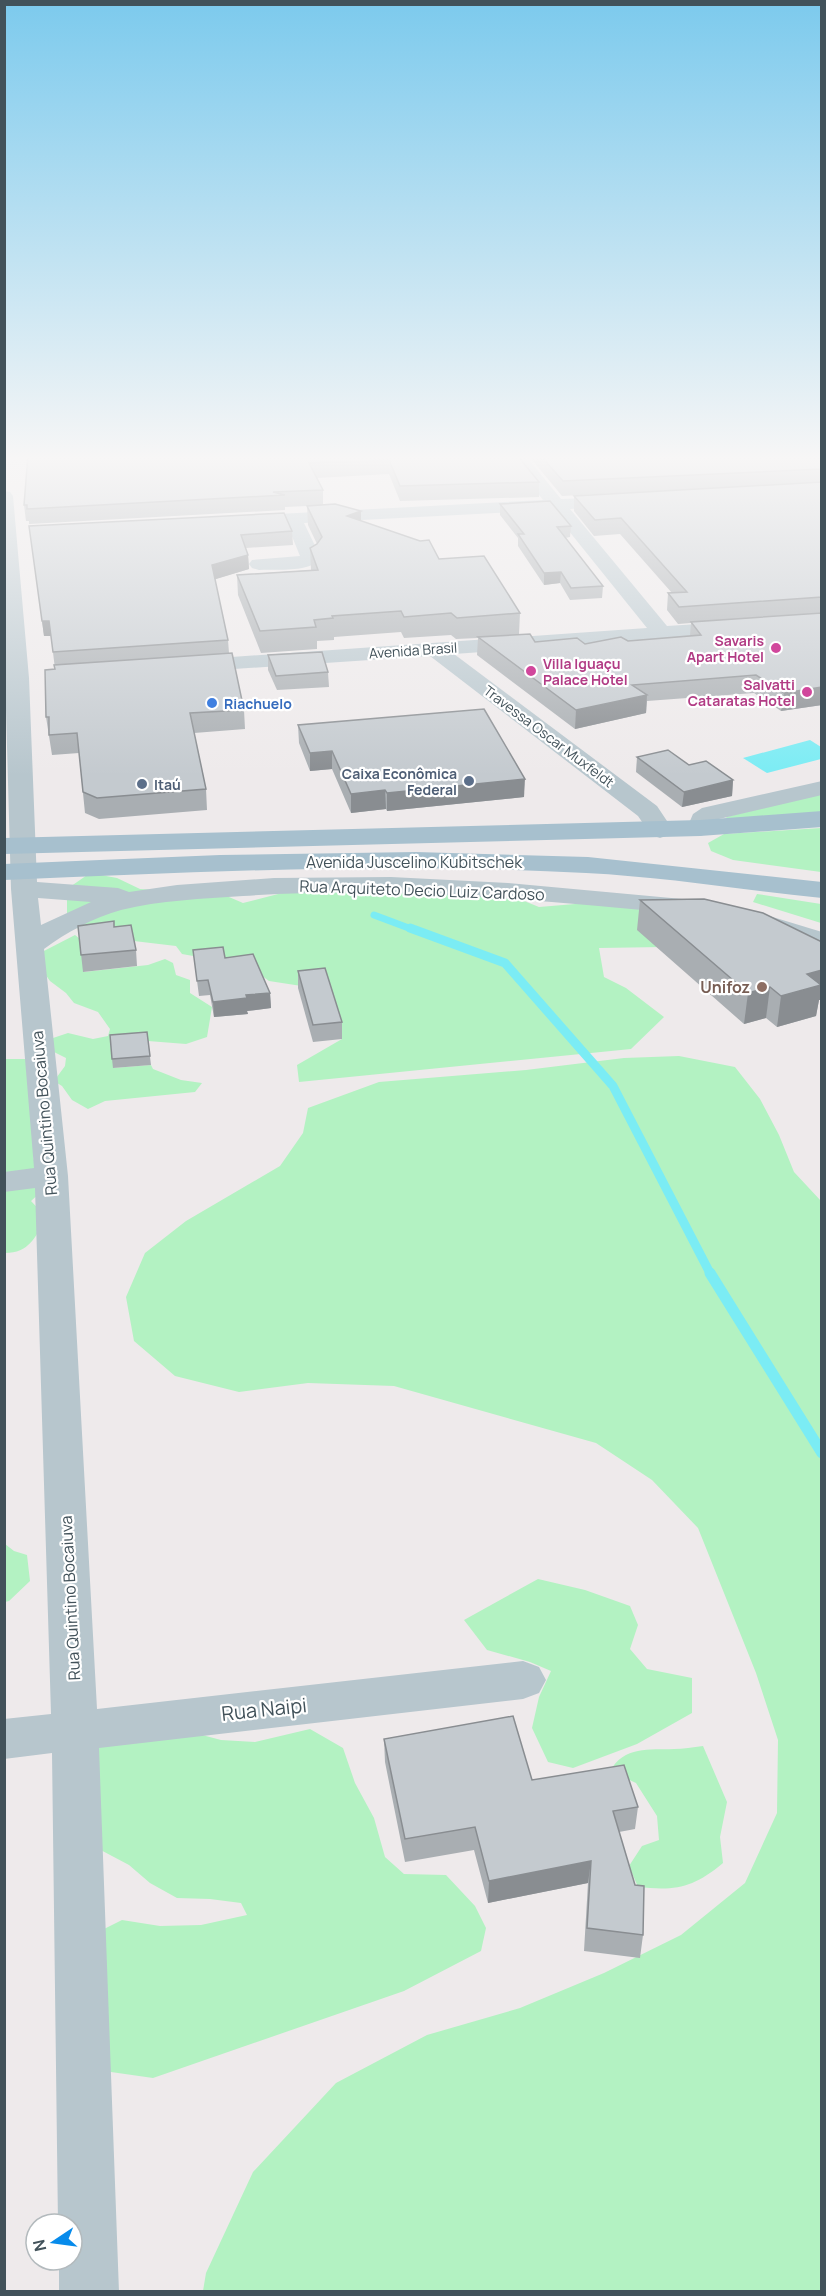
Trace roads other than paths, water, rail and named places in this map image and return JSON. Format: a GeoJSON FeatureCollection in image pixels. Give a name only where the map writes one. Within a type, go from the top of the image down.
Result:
{"type":"FeatureCollection","features":[{"type":"Feature","properties":{"kind":"main road","name":"Avenida Juscelino Kubitschek"},"geometry":{"type":"LineString","coordinates":[[16,865],[700,828],[822,819]]}},
{"type":"Feature","properties":{"kind":"main road"},"geometry":{"type":"LineString","coordinates":[[588,865],[630,859],[651,851],[661,842],[660,830]]}},
{"type":"Feature","properties":{"kind":"main road","name":"Avenida Juscelino Kubitschek"},"geometry":{"type":"LineString","coordinates":[[16,865],[416,860],[588,865],[822,890]]}},
{"type":"Feature","properties":{"kind":"street","name":"Rua Quintino Bocaiuva"},"geometry":{"type":"LineString","coordinates":[[9,562],[21,678],[16,865],[29,946],[51,1176],[75,1731],[89,2292]]}},
{"type":"Feature","properties":{"kind":"street"},"geometry":{"type":"LineString","coordinates":[[603,562],[661,632]]}},
{"type":"Feature","properties":{"kind":"street","name":"Avenida Brasil"},"geometry":{"type":"LineString","coordinates":[[172,667],[822,622]]}},
{"type":"Feature","properties":{"kind":"street","name":"Travessa Oscar Muxfeldt"},"geometry":{"type":"LineString","coordinates":[[433,648],[648,811],[660,830]]}},
{"type":"Feature","properties":{"kind":"street"},"geometry":{"type":"LineString","coordinates":[[700,828],[702,819],[711,813],[822,788]]}},
{"type":"Feature","properties":{"kind":"street"},"geometry":{"type":"LineString","coordinates":[[16,865],[140,898]]}},
{"type":"Feature","properties":{"kind":"street","name":"Rua Arquiteto Decio Luiz Cardoso"},"geometry":{"type":"LineString","coordinates":[[29,946],[64,921],[111,904],[140,898],[275,886],[387,886],[596,897],[705,910]]}},
{"type":"Feature","properties":{"kind":"street"},"geometry":{"type":"LineString","coordinates":[[737,916],[772,924],[822,941]]}},
{"type":"Feature","properties":{"kind":"street"},"geometry":{"type":"LineString","coordinates":[[4,1182],[51,1176]]}},
{"type":"Feature","properties":{"kind":"street","name":"Rua Naipi"},"geometry":{"type":"LineString","coordinates":[[4,1739],[523,1680]]}},
{"type":"Feature","properties":{"kind":"water"},"geometry":{"type":"Polygon","coordinates":[[[810,740],[821,747],[821,759],[767,773],[743,758],[810,740]]]}},
{"type":"Feature","properties":{"kind":"waterway"},"geometry":{"type":"LineString","coordinates":[[374,915],[414,930]]}},
{"type":"Feature","properties":{"kind":"waterway"},"geometry":{"type":"LineString","coordinates":[[410,928],[505,963],[613,1086],[711,1275]]}},
{"type":"Feature","properties":{"kind":"waterway"},"geometry":{"type":"LineString","coordinates":[[710,1273],[822,1453]]}},
{"type":"Feature","properties":{"kind":"place","name":"Savaris Apart Hotel"},"geometry":{"type":"Point","coordinates":[776,648]}},
{"type":"Feature","properties":{"kind":"place","name":"Villa Iguaçu Palace Hotel"},"geometry":{"type":"Point","coordinates":[531,671]}},
{"type":"Feature","properties":{"kind":"place","name":"Salvatti Cataratas Hotel"},"geometry":{"type":"Point","coordinates":[807,692]}},
{"type":"Feature","properties":{"kind":"place","name":"Riachuelo"},"geometry":{"type":"Point","coordinates":[212,703]}},
{"type":"Feature","properties":{"kind":"place","name":"Caixa Econômica Federal"},"geometry":{"type":"Point","coordinates":[469,781]}},
{"type":"Feature","properties":{"kind":"place","name":"Itaú"},"geometry":{"type":"Point","coordinates":[142,784]}},
{"type":"Feature","properties":{"kind":"place","name":"Unifoz"},"geometry":{"type":"Point","coordinates":[762,987]}}]}
